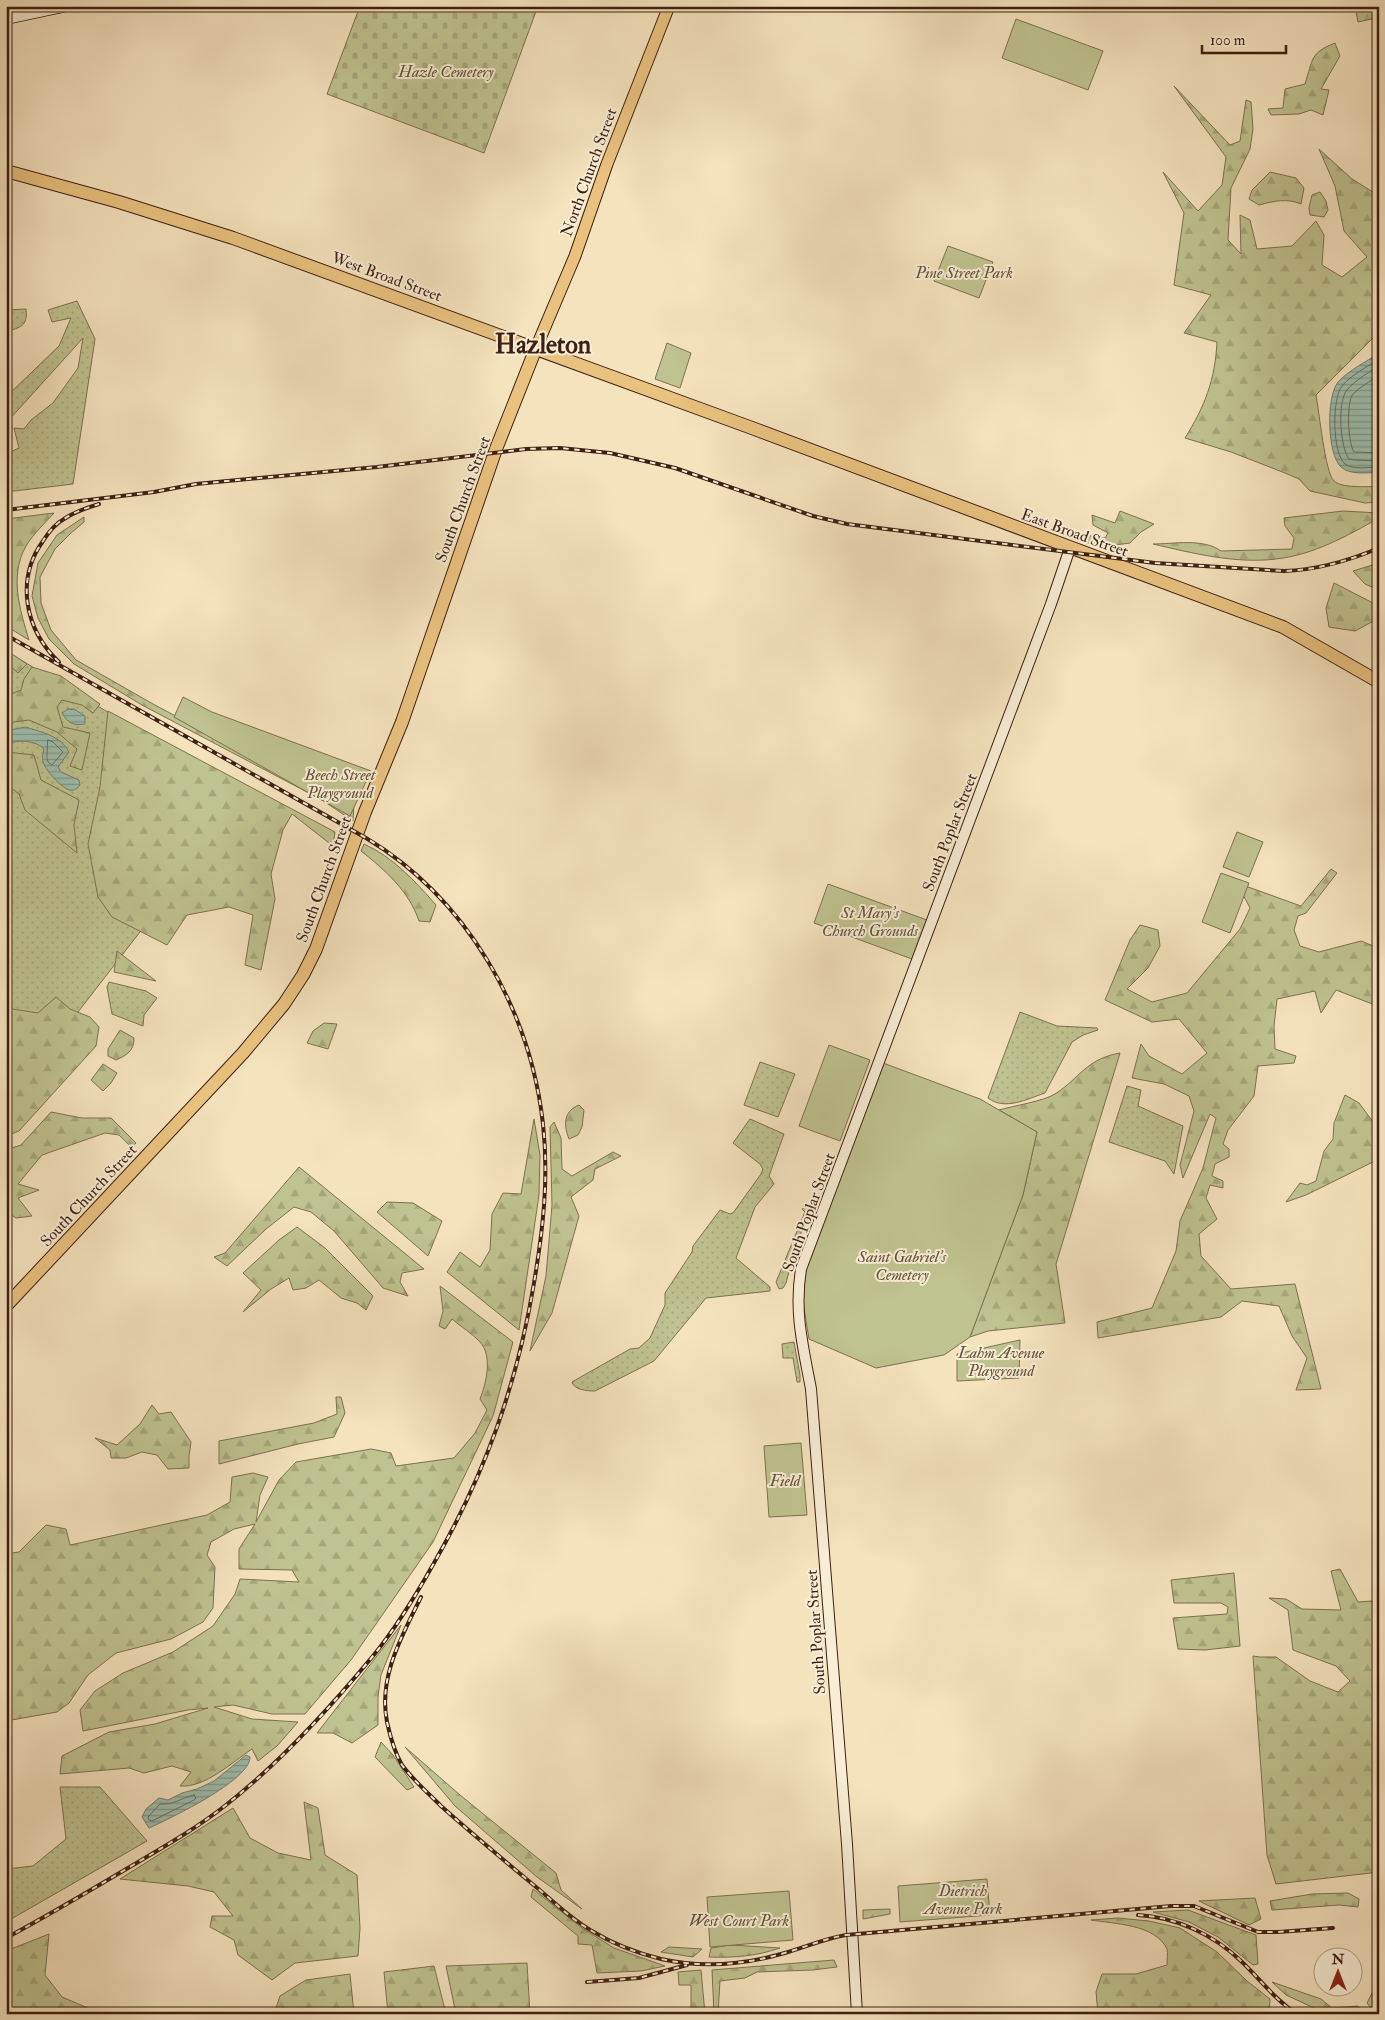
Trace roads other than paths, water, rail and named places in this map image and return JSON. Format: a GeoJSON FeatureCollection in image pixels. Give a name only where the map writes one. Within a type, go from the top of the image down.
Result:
{"type":"FeatureCollection","features":[{"type":"Feature","properties":{"kind":"highway","name":"West Broad Street"},"geometry":{"type":"LineString","coordinates":[[6,171],[119,202],[233,238],[752,428]]}},
{"type":"Feature","properties":{"kind":"highway","name":"South Church Street"},"geometry":{"type":"LineString","coordinates":[[6,1306],[243,1053],[284,1004],[303,975],[316,949],[365,812],[402,722],[496,450],[536,348]]}},
{"type":"Feature","properties":{"kind":"highway","name":"East Broad Street"},"geometry":{"type":"LineString","coordinates":[[752,428],[1283,627],[1379,682]]}},
{"type":"Feature","properties":{"kind":"main road"},"geometry":{"type":"LineString","coordinates":[[6,19],[67,6]]}},
{"type":"Feature","properties":{"kind":"main road","name":"North Church Street"},"geometry":{"type":"LineString","coordinates":[[536,348],[576,256],[608,164],[669,6]]}},
{"type":"Feature","properties":{"kind":"main road","name":"South Poplar Street"},"geometry":{"type":"LineString","coordinates":[[857,2014],[846,1834],[811,1389],[798,1322],[797,1292],[801,1269],[1070,548]]}},
{"type":"Feature","properties":{"kind":"water"},"geometry":{"type":"Polygon","coordinates":[[[1379,353],[1379,472],[1359,473],[1344,470],[1336,460],[1331,438],[1330,412],[1334,389],[1338,382],[1352,370],[1379,353]]]}},
{"type":"Feature","properties":{"kind":"water"},"geometry":{"type":"Polygon","coordinates":[[[68,709],[74,709],[85,716],[85,724],[77,725],[66,719],[62,713],[68,709]]]}},
{"type":"Feature","properties":{"kind":"water"},"geometry":{"type":"Polygon","coordinates":[[[25,727],[50,735],[66,747],[69,752],[58,767],[61,772],[79,780],[80,785],[75,790],[67,789],[54,778],[44,765],[44,749],[40,746],[26,741],[6,745],[6,731],[25,727]]]}},
{"type":"Feature","properties":{"kind":"water"},"geometry":{"type":"Polygon","coordinates":[[[246,1755],[250,1757],[247,1766],[224,1787],[190,1808],[149,1828],[142,1817],[146,1809],[159,1798],[168,1800],[214,1781],[246,1755]]]}},
{"type":"Feature","properties":{"kind":"railway"},"geometry":{"type":"LineString","coordinates":[[6,510],[154,492],[196,484],[377,467],[526,449],[560,448],[610,453],[675,468],[813,516],[847,524],[1155,563],[1284,571],[1332,564],[1379,548]]}},
{"type":"Feature","properties":{"kind":"railway"},"geometry":{"type":"LineString","coordinates":[[59,662],[47,649],[38,635],[32,620],[28,604],[29,572],[34,556],[55,526],[72,514],[99,504]]}},
{"type":"Feature","properties":{"kind":"railway"},"geometry":{"type":"LineString","coordinates":[[6,635],[366,838],[402,863],[434,892],[463,924],[487,960],[508,998],[524,1039],[536,1081],[545,1144],[544,1204],[537,1263],[527,1321],[497,1428],[484,1462],[452,1530],[427,1575],[390,1634],[356,1676],[304,1734],[266,1771],[226,1805],[169,1844],[6,1938]]}},
{"type":"Feature","properties":{"kind":"railway"},"geometry":{"type":"LineString","coordinates":[[421,1597],[394,1657],[386,1689],[387,1722],[393,1744],[402,1765],[441,1806],[568,1914],[600,1936],[634,1951],[661,1959],[691,1964],[736,1963],[766,1958],[846,1935],[1171,1906],[1194,1906],[1258,1932],[1333,1928]]}},
{"type":"Feature","properties":{"kind":"railway"},"geometry":{"type":"LineString","coordinates":[[1138,1915],[1166,1919],[1194,1929],[1219,1943],[1297,2014]]}},
{"type":"Feature","properties":{"kind":"railway"},"geometry":{"type":"LineString","coordinates":[[587,1982],[639,1978],[687,1965]]}},
{"type":"Feature","properties":{"kind":"district","name":"Hazleton"},"geometry":{"type":"Point","coordinates":[543,344]}},
{"type":"Feature","properties":{"kind":"park label","name":"Hazle Cemetery"},"geometry":{"type":"Point","coordinates":[446,71]}},
{"type":"Feature","properties":{"kind":"park label","name":"Pine Street Park"},"geometry":{"type":"Point","coordinates":[964,272]}},
{"type":"Feature","properties":{"kind":"park label","name":"Beech Street Playground"},"geometry":{"type":"Point","coordinates":[340,783]}},
{"type":"Feature","properties":{"kind":"park label","name":"St Mary's Church Grounds"},"geometry":{"type":"Point","coordinates":[870,921]}},
{"type":"Feature","properties":{"kind":"park label","name":"Saint Gabriel's Cemetery"},"geometry":{"type":"Point","coordinates":[902,1265]}},
{"type":"Feature","properties":{"kind":"park label","name":"Lahm Avenue Playground"},"geometry":{"type":"Point","coordinates":[1001,1361]}},
{"type":"Feature","properties":{"kind":"park label","name":"Field"},"geometry":{"type":"Point","coordinates":[785,1480]}},
{"type":"Feature","properties":{"kind":"park label","name":"Dietrich Avenue Park"},"geometry":{"type":"Point","coordinates":[963,1899]}},
{"type":"Feature","properties":{"kind":"park label","name":"West Court Park"},"geometry":{"type":"Point","coordinates":[739,1920]}}]}
